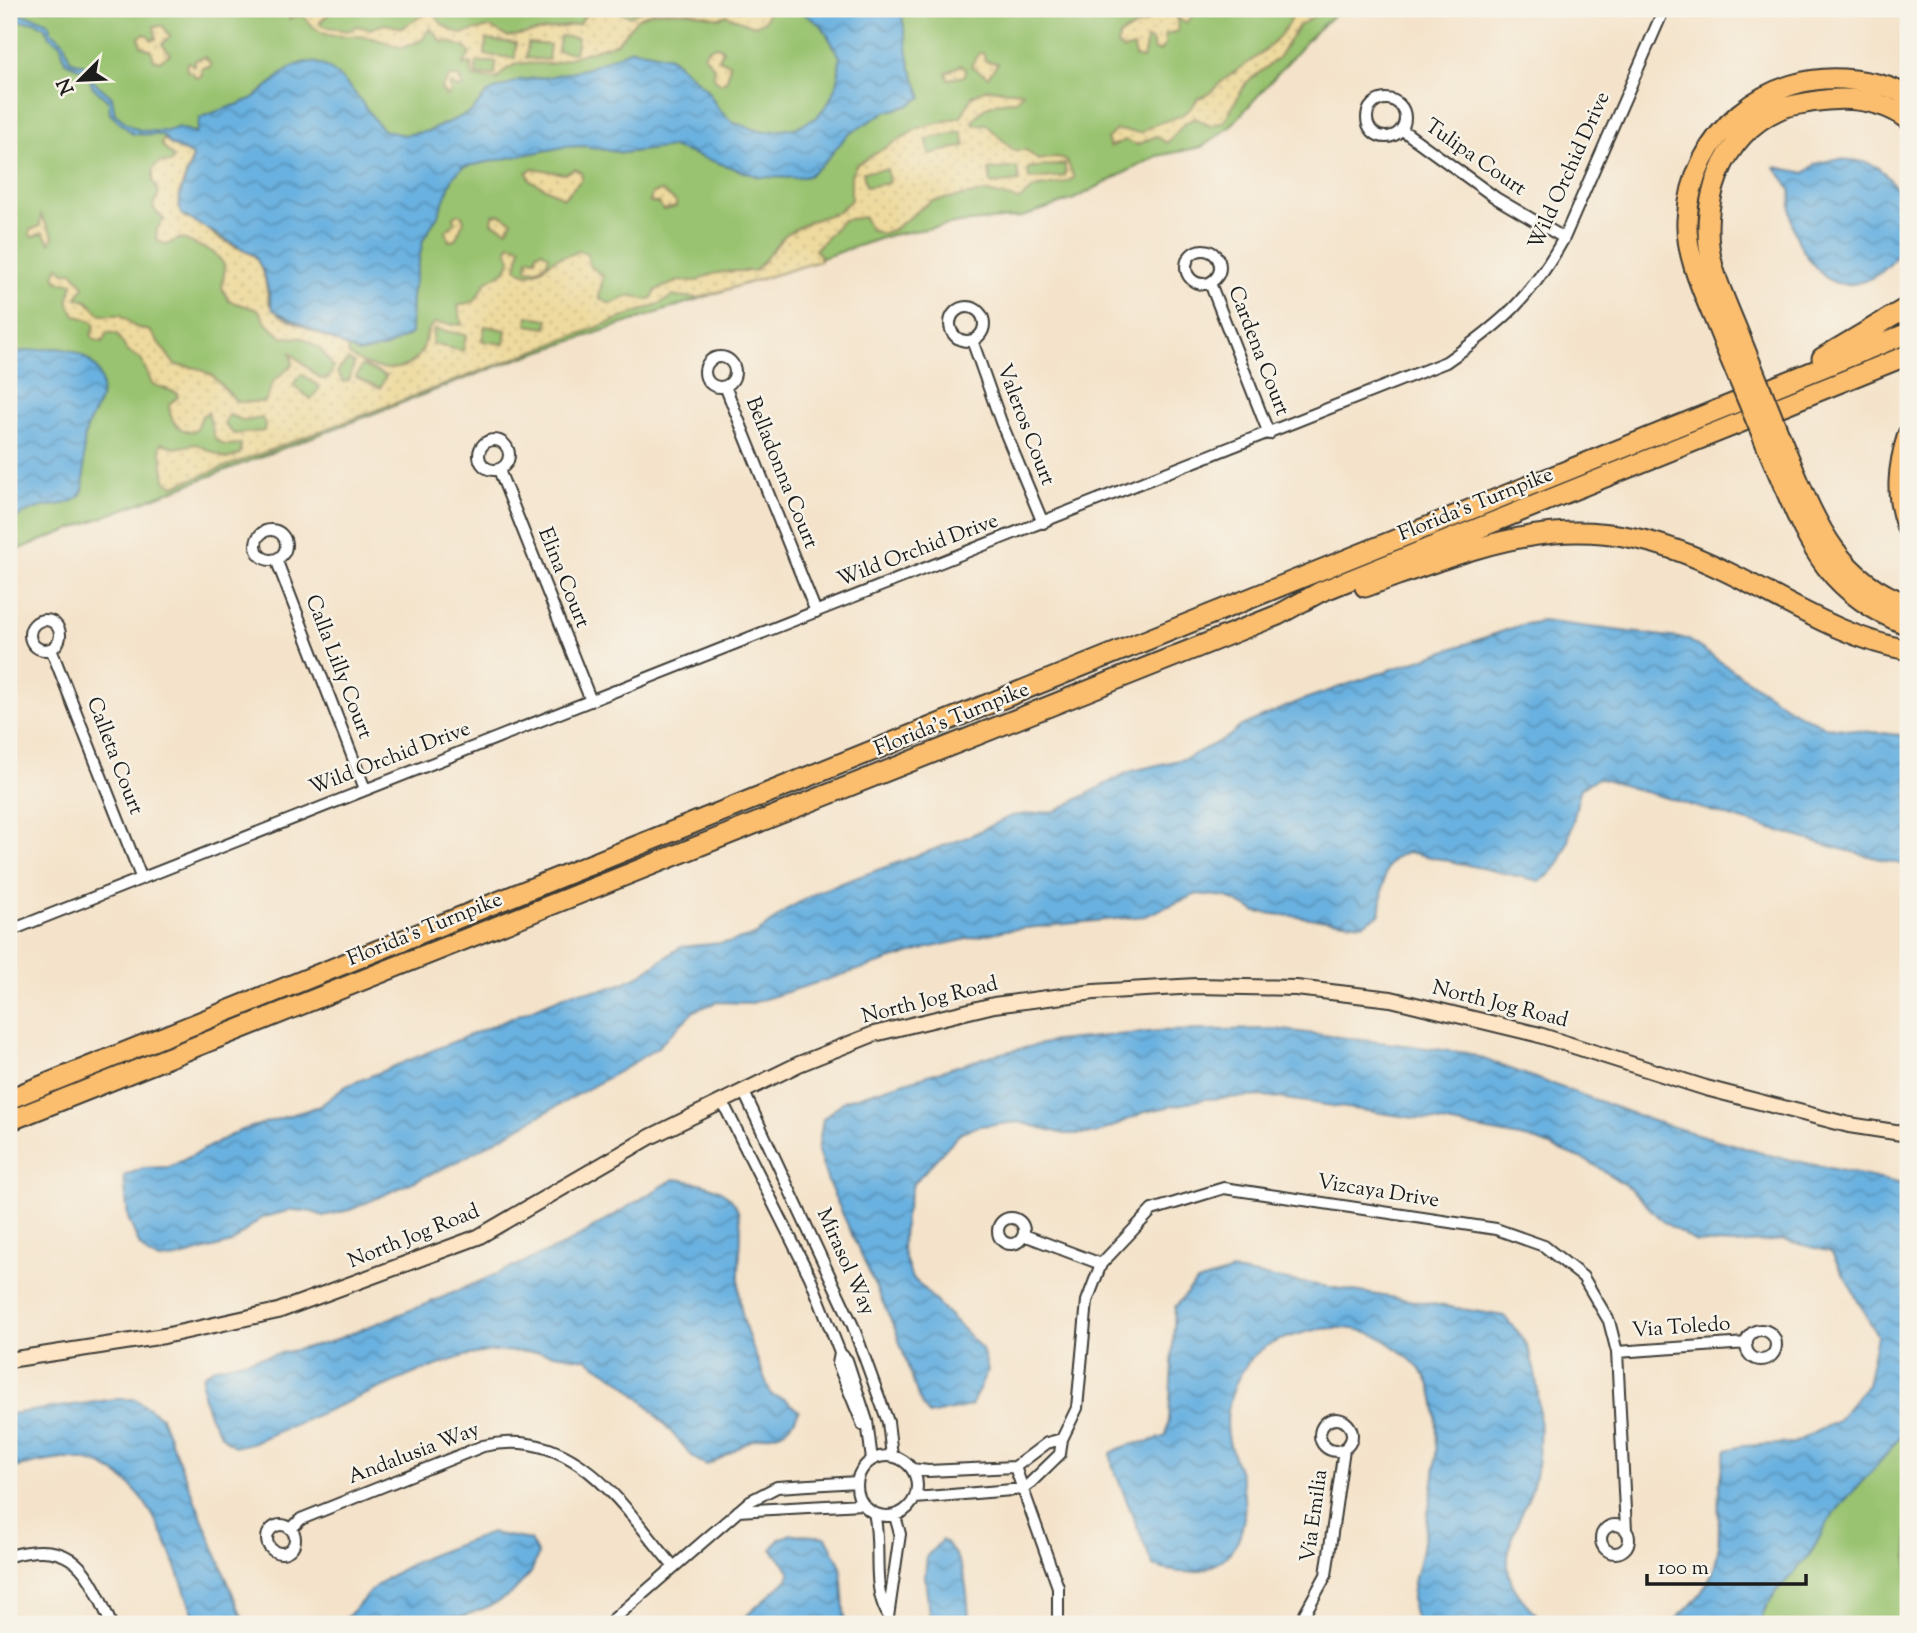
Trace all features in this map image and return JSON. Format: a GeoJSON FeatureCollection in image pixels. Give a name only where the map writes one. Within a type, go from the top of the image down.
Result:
{"type":"FeatureCollection","features":[{"type":"Feature","properties":{"kind":"highway"},"geometry":{"type":"LineString","coordinates":[[1908,97],[1869,82],[1819,78],[1752,102],[1714,141],[1700,161],[1687,221],[1691,256],[1733,342],[1778,452],[1813,550],[1838,583],[1864,603],[1908,625]]}},
{"type":"Feature","properties":{"kind":"highway"},"geometry":{"type":"LineString","coordinates":[[1733,342],[1713,267],[1708,236],[1713,186],[1723,163],[1738,140],[1760,120],[1782,108],[1834,98],[1879,104],[1908,118]]}},
{"type":"Feature","properties":{"kind":"highway"},"geometry":{"type":"LineString","coordinates":[[1790,381],[1835,349],[1908,307]]}},
{"type":"Feature","properties":{"kind":"highway","name":"Florida's Turnpike"},"geometry":{"type":"LineString","coordinates":[[9,1099],[1908,333]]}},
{"type":"Feature","properties":{"kind":"highway","name":"Florida's Turnpike"},"geometry":{"type":"LineString","coordinates":[[9,1121],[1278,615],[1321,592],[1908,355]]}},
{"type":"Feature","properties":{"kind":"highway"},"geometry":{"type":"LineString","coordinates":[[1908,434],[1899,463],[1899,496],[1908,530]]}},
{"type":"Feature","properties":{"kind":"highway"},"geometry":{"type":"LineString","coordinates":[[1778,452],[1818,528],[1836,553],[1859,577],[1886,596],[1908,604]]}},
{"type":"Feature","properties":{"kind":"highway"},"geometry":{"type":"LineString","coordinates":[[1278,615],[1325,602],[1481,545],[1545,532],[1579,531],[1651,542],[1720,568],[1829,625],[1884,645],[1908,650]]}},
{"type":"Feature","properties":{"kind":"street","name":"Wild Orchid Drive"},"geometry":{"type":"LineString","coordinates":[[9,931],[1446,362],[1516,309],[1544,274],[1564,238],[1664,9]]}},
{"type":"Feature","properties":{"kind":"street","name":"Tulipa Court"},"geometry":{"type":"LineString","coordinates":[[1401,130],[1496,198],[1564,238]]}},
{"type":"Feature","properties":{"kind":"street","name":"Cardena Court"},"geometry":{"type":"LineString","coordinates":[[1210,283],[1269,434]]}},
{"type":"Feature","properties":{"kind":"street","name":"Valeros Court"},"geometry":{"type":"LineString","coordinates":[[972,340],[1001,422],[1043,523]]}},
{"type":"Feature","properties":{"kind":"street","name":"Belladonna Court"},"geometry":{"type":"LineString","coordinates":[[725,386],[816,612]]}},
{"type":"Feature","properties":{"kind":"street","name":"Elina Court"},"geometry":{"type":"LineString","coordinates":[[499,470],[591,701]]}},
{"type":"Feature","properties":{"kind":"street","name":"Calla Lilly Court"},"geometry":{"type":"LineString","coordinates":[[276,559],[365,789]]}},
{"type":"Feature","properties":{"kind":"street","name":"Calleta Court"},"geometry":{"type":"LineString","coordinates":[[51,649],[141,877]]}},
{"type":"Feature","properties":{"kind":"street","name":"North Jog Road"},"geometry":{"type":"LineString","coordinates":[[9,1360],[164,1336],[278,1311],[478,1237],[650,1137],[743,1090],[874,1034],[994,1005],[1094,992],[1196,986],[1296,988],[1391,999],[1536,1034],[1706,1088],[1849,1125],[1908,1134]]}},
{"type":"Feature","properties":{"kind":"street","name":"Mirasol Way"},"geometry":{"type":"LineString","coordinates":[[743,1090],[853,1326],[888,1422],[892,1456]]}},
{"type":"Feature","properties":{"kind":"street","name":"Mirasol Way"},"geometry":{"type":"LineString","coordinates":[[722,1101],[810,1277],[840,1353],[838,1364],[845,1385],[869,1436],[872,1460]]}},
{"type":"Feature","properties":{"kind":"street","name":"Vizcaya Drive"},"geometry":{"type":"LineString","coordinates":[[1024,1489],[1060,1454],[1062,1439],[1077,1409],[1087,1301],[1101,1264],[1152,1210],[1224,1188],[1496,1229],[1544,1245],[1583,1277],[1609,1321],[1617,1352],[1626,1530]]}},
{"type":"Feature","properties":{"kind":"street"},"geometry":{"type":"LineString","coordinates":[[1024,1235],[1101,1264]]}},
{"type":"Feature","properties":{"kind":"street","name":"Via Toledo"},"geometry":{"type":"LineString","coordinates":[[1617,1352],[1747,1343]]}},
{"type":"Feature","properties":{"kind":"street"},"geometry":{"type":"LineString","coordinates":[[862,1504],[857,1482],[863,1467],[872,1460],[892,1456],[912,1469],[1015,1466],[1047,1443],[1062,1439]]}},
{"type":"Feature","properties":{"kind":"street","name":"Andalusia Way"},"geometry":{"type":"LineString","coordinates":[[291,1529],[301,1519],[483,1446],[500,1442],[534,1443],[566,1454],[592,1473],[674,1567]]}},
{"type":"Feature","properties":{"kind":"street","name":"Via Emilia"},"geometry":{"type":"LineString","coordinates":[[1299,1624],[1326,1575],[1344,1450]]}},
{"type":"Feature","properties":{"kind":"street"},"geometry":{"type":"LineString","coordinates":[[1015,1466],[1058,1587],[1058,1624]]}},
{"type":"Feature","properties":{"kind":"street"},"geometry":{"type":"LineString","coordinates":[[738,1511],[862,1504],[874,1513],[895,1516],[907,1509],[915,1497],[917,1484],[912,1469]]}},
{"type":"Feature","properties":{"kind":"street"},"geometry":{"type":"LineString","coordinates":[[608,1624],[738,1511],[777,1487],[857,1482]]}},
{"type":"Feature","properties":{"kind":"street"},"geometry":{"type":"LineString","coordinates":[[915,1497],[1024,1489]]}},
{"type":"Feature","properties":{"kind":"street"},"geometry":{"type":"LineString","coordinates":[[874,1513],[879,1534],[879,1599],[887,1618]]}},
{"type":"Feature","properties":{"kind":"street"},"geometry":{"type":"LineString","coordinates":[[887,1618],[900,1534],[895,1516]]}},
{"type":"Feature","properties":{"kind":"street"},"geometry":{"type":"LineString","coordinates":[[9,1556],[34,1549],[57,1552],[78,1563],[96,1590],[111,1624]]}},
{"type":"Feature","properties":{"kind":"green space"},"geometry":{"type":"Polygon","coordinates":[[[9,9],[1340,9],[1313,34],[1230,127],[1202,147],[1157,156],[1074,199],[1022,217],[960,223],[891,235],[509,362],[9,553],[9,9]]]}},
{"type":"Feature","properties":{"kind":"green space"},"geometry":{"type":"Polygon","coordinates":[[[1908,1368],[1908,1624],[1753,1624],[1908,1368]]]}},
{"type":"Feature","properties":{"kind":"sand"},"geometry":{"type":"Polygon","coordinates":[[[289,9],[328,9],[329,14],[320,22],[322,26],[348,31],[357,26],[369,29],[385,24],[402,28],[431,10],[443,25],[460,34],[490,27],[508,37],[579,24],[590,9],[613,9],[629,16],[644,9],[765,9],[767,13],[765,21],[754,26],[726,15],[720,18],[689,12],[653,12],[638,18],[617,43],[551,64],[518,63],[505,70],[497,79],[473,77],[471,63],[463,65],[470,54],[466,48],[447,41],[443,43],[430,28],[422,40],[402,48],[370,38],[324,33],[317,30],[302,14],[289,19],[289,9]],[[560,36],[558,51],[575,53],[578,38],[560,36]],[[486,40],[485,55],[515,58],[516,43],[486,40]],[[528,43],[526,58],[548,60],[550,45],[528,43]],[[476,62],[476,75],[495,75],[496,62],[476,62]]]}},
{"type":"Feature","properties":{"kind":"sand"},"geometry":{"type":"Polygon","coordinates":[[[1169,9],[1231,9],[1194,14],[1186,23],[1177,18],[1178,31],[1165,35],[1165,45],[1160,51],[1154,50],[1152,41],[1147,39],[1143,59],[1135,57],[1134,47],[1123,50],[1117,45],[1120,35],[1169,9]]]}},
{"type":"Feature","properties":{"kind":"sand"},"geometry":{"type":"Polygon","coordinates":[[[1295,9],[1324,9],[1298,27],[1278,58],[1246,83],[1224,122],[1210,126],[1195,118],[1185,123],[1167,143],[1156,136],[1137,145],[1125,140],[1110,147],[1107,139],[1116,130],[1141,133],[1192,107],[1198,98],[1210,93],[1275,41],[1290,21],[1295,9]]]}},
{"type":"Feature","properties":{"kind":"sand"},"geometry":{"type":"Polygon","coordinates":[[[154,26],[163,26],[170,36],[162,44],[170,54],[159,61],[154,60],[151,50],[141,46],[139,37],[145,34],[152,40],[156,39],[154,26]]]}},
{"type":"Feature","properties":{"kind":"sand"},"geometry":{"type":"Polygon","coordinates":[[[718,46],[723,50],[719,59],[730,64],[727,80],[721,84],[714,78],[714,67],[704,55],[709,48],[718,46]]]}},
{"type":"Feature","properties":{"kind":"sand"},"geometry":{"type":"Polygon","coordinates":[[[979,53],[983,53],[986,61],[998,63],[988,77],[971,66],[979,53]]]}},
{"type":"Feature","properties":{"kind":"sand"},"geometry":{"type":"Polygon","coordinates":[[[205,57],[211,64],[210,67],[201,68],[202,76],[196,78],[192,72],[188,72],[186,65],[188,62],[195,66],[195,60],[205,57]]]}},
{"type":"Feature","properties":{"kind":"sand"},"geometry":{"type":"Polygon","coordinates":[[[961,65],[966,69],[965,76],[948,79],[946,73],[961,65]]]}},
{"type":"Feature","properties":{"kind":"sand"},"geometry":{"type":"Polygon","coordinates":[[[449,77],[459,77],[463,86],[458,88],[450,84],[451,93],[446,96],[441,89],[449,77]]]}},
{"type":"Feature","properties":{"kind":"sand"},"geometry":{"type":"Polygon","coordinates":[[[987,89],[1023,92],[1017,101],[986,107],[972,122],[975,125],[986,124],[1013,150],[1026,150],[1038,160],[1056,157],[1067,161],[1074,178],[1064,183],[1034,188],[1019,200],[987,192],[931,201],[894,229],[881,234],[870,229],[864,217],[843,220],[815,250],[820,254],[820,261],[699,298],[673,296],[659,304],[174,486],[165,480],[160,445],[163,443],[175,448],[196,444],[227,459],[240,454],[241,444],[225,445],[215,439],[208,412],[202,416],[196,431],[185,430],[176,425],[169,404],[178,397],[177,393],[152,384],[141,359],[127,351],[117,334],[107,332],[103,342],[94,340],[91,334],[95,326],[93,322],[75,315],[69,305],[73,283],[59,282],[54,276],[58,266],[65,272],[73,272],[84,286],[77,298],[87,301],[101,315],[121,315],[135,327],[150,331],[175,365],[197,368],[212,375],[237,402],[265,402],[273,382],[293,364],[291,353],[321,379],[329,378],[333,367],[320,349],[303,338],[282,337],[266,323],[259,310],[229,301],[222,288],[225,266],[215,253],[181,238],[166,245],[156,239],[157,229],[164,219],[155,211],[153,205],[159,193],[153,182],[153,168],[160,162],[171,163],[174,158],[161,144],[164,139],[193,156],[178,197],[185,218],[203,223],[216,237],[255,256],[264,273],[269,303],[281,316],[347,347],[349,355],[358,361],[389,369],[399,368],[417,358],[428,331],[435,323],[462,325],[458,306],[475,301],[486,282],[506,270],[511,259],[507,249],[510,244],[521,247],[516,268],[528,274],[560,257],[578,251],[587,253],[589,265],[603,276],[599,298],[610,304],[632,295],[646,300],[652,298],[656,290],[679,281],[698,281],[703,277],[725,272],[755,271],[786,234],[811,221],[838,212],[851,200],[851,175],[856,165],[919,128],[961,117],[973,95],[987,89]],[[962,132],[927,139],[929,154],[965,146],[962,132]],[[1065,164],[1028,168],[1029,179],[1065,176],[1065,164]],[[1017,167],[989,170],[991,184],[1019,181],[1017,167]],[[887,169],[863,172],[866,187],[889,183],[887,169]],[[528,316],[527,325],[547,328],[548,319],[528,316]],[[485,326],[482,341],[504,344],[506,330],[485,326]],[[434,329],[432,344],[463,351],[466,335],[434,329]],[[348,360],[337,372],[344,382],[349,380],[354,363],[348,360]],[[362,365],[356,377],[380,388],[386,376],[362,365]],[[301,374],[293,385],[311,399],[320,387],[301,374]],[[229,415],[224,424],[234,434],[264,431],[265,423],[261,418],[245,421],[229,415]]]}},
{"type":"Feature","properties":{"kind":"sand"},"geometry":{"type":"Polygon","coordinates":[[[533,168],[564,174],[575,169],[581,172],[582,179],[564,198],[530,180],[527,172],[533,168]]]}},
{"type":"Feature","properties":{"kind":"sand"},"geometry":{"type":"Polygon","coordinates":[[[662,191],[676,202],[676,207],[663,210],[659,203],[650,202],[652,193],[662,191]]]}},
{"type":"Feature","properties":{"kind":"sand"},"geometry":{"type":"Polygon","coordinates":[[[500,214],[512,221],[507,230],[492,223],[493,215],[500,214]]]}},
{"type":"Feature","properties":{"kind":"sand"},"geometry":{"type":"Polygon","coordinates":[[[41,215],[53,236],[50,243],[43,233],[33,237],[30,235],[30,230],[40,226],[41,215]]]}},
{"type":"Feature","properties":{"kind":"sand"},"geometry":{"type":"Polygon","coordinates":[[[462,215],[464,221],[455,240],[449,241],[446,231],[455,223],[453,217],[462,215]]]}},
{"type":"Feature","properties":{"kind":"sand"},"geometry":{"type":"Polygon","coordinates":[[[542,251],[549,256],[546,263],[538,269],[527,269],[528,258],[536,259],[537,253],[542,251]]]}},
{"type":"Feature","properties":{"kind":"water"},"geometry":{"type":"Polygon","coordinates":[[[797,9],[901,9],[910,65],[922,97],[907,106],[885,112],[846,136],[825,162],[808,176],[797,178],[759,177],[672,147],[623,153],[583,146],[564,147],[463,167],[453,177],[438,215],[423,240],[412,296],[411,334],[387,347],[359,353],[273,310],[264,273],[255,256],[181,214],[181,192],[193,156],[171,145],[162,135],[133,134],[110,114],[109,102],[92,86],[87,72],[65,62],[61,45],[50,37],[44,27],[36,22],[9,21],[9,16],[24,15],[49,24],[51,31],[64,42],[70,60],[87,66],[94,82],[112,97],[115,114],[132,127],[144,130],[163,131],[178,127],[196,133],[200,118],[251,99],[292,67],[312,62],[336,73],[383,130],[403,135],[429,131],[471,112],[487,93],[519,80],[588,68],[632,49],[670,57],[706,89],[720,111],[734,123],[764,132],[795,128],[816,118],[829,102],[838,81],[840,57],[822,26],[797,9]]]}},
{"type":"Feature","properties":{"kind":"water"},"geometry":{"type":"Polygon","coordinates":[[[1835,159],[1862,162],[1877,167],[1890,179],[1904,211],[1902,245],[1894,260],[1881,272],[1854,284],[1828,279],[1807,256],[1792,224],[1790,189],[1775,167],[1805,173],[1816,164],[1835,159]]]}},
{"type":"Feature","properties":{"kind":"water"},"geometry":{"type":"Polygon","coordinates":[[[54,348],[73,352],[89,361],[100,375],[102,384],[100,400],[85,435],[83,490],[70,502],[39,508],[9,523],[9,356],[18,352],[54,348]]]}},
{"type":"Feature","properties":{"kind":"water"},"geometry":{"type":"Polygon","coordinates":[[[1541,621],[1687,639],[1793,711],[1826,727],[1908,736],[1908,866],[1833,847],[1598,778],[1581,788],[1564,853],[1550,874],[1540,881],[1408,852],[1398,856],[1387,868],[1380,914],[1363,924],[1256,912],[1227,897],[1197,894],[1145,916],[1006,930],[928,948],[752,1003],[717,1002],[694,1011],[658,1047],[627,1067],[455,1163],[350,1210],[323,1216],[309,1211],[291,1210],[261,1218],[231,1243],[177,1258],[160,1260],[148,1255],[140,1246],[128,1218],[124,1176],[143,1168],[170,1167],[239,1131],[320,1106],[346,1086],[574,992],[602,990],[618,985],[641,975],[680,947],[731,942],[755,935],[789,908],[820,891],[965,838],[1011,816],[1056,811],[1128,772],[1187,758],[1228,737],[1241,726],[1302,700],[1521,625],[1541,621]]]}},
{"type":"Feature","properties":{"kind":"water"},"geometry":{"type":"Polygon","coordinates":[[[1275,1029],[1467,1053],[1653,1121],[1769,1155],[1908,1185],[1908,1420],[1891,1448],[1828,1522],[1809,1555],[1772,1597],[1760,1624],[1670,1624],[1694,1602],[1708,1581],[1716,1562],[1720,1477],[1726,1450],[1743,1446],[1794,1443],[1837,1421],[1867,1385],[1877,1335],[1831,1252],[1783,1240],[1736,1244],[1696,1242],[1662,1221],[1631,1189],[1590,1162],[1535,1140],[1442,1122],[1265,1096],[1205,1099],[1145,1112],[1096,1134],[1064,1134],[1019,1122],[979,1126],[961,1132],[913,1184],[905,1217],[902,1248],[911,1276],[982,1349],[988,1370],[971,1406],[929,1415],[919,1399],[895,1329],[828,1182],[818,1151],[823,1119],[844,1101],[993,1055],[1055,1041],[1159,1031],[1275,1029]]]}},
{"type":"Feature","properties":{"kind":"water"},"geometry":{"type":"Polygon","coordinates":[[[674,1179],[704,1184],[724,1193],[735,1204],[740,1219],[740,1302],[745,1326],[771,1395],[784,1399],[799,1411],[784,1431],[750,1441],[706,1465],[695,1459],[647,1405],[618,1379],[586,1359],[541,1352],[492,1351],[464,1356],[413,1374],[251,1443],[235,1447],[215,1425],[206,1405],[202,1385],[203,1375],[216,1367],[327,1343],[441,1298],[566,1244],[674,1179]]]}},
{"type":"Feature","properties":{"kind":"water"},"geometry":{"type":"Polygon","coordinates":[[[1233,1271],[1504,1316],[1520,1334],[1527,1346],[1536,1378],[1539,1434],[1533,1485],[1510,1545],[1508,1567],[1512,1584],[1546,1624],[1418,1624],[1412,1598],[1435,1465],[1437,1441],[1434,1398],[1428,1381],[1409,1358],[1376,1336],[1355,1329],[1321,1329],[1286,1338],[1265,1347],[1246,1365],[1230,1402],[1227,1429],[1244,1494],[1244,1517],[1238,1539],[1224,1558],[1199,1571],[1184,1572],[1153,1566],[1112,1464],[1111,1453],[1166,1436],[1175,1307],[1196,1282],[1233,1271]]]}},
{"type":"Feature","properties":{"kind":"water"},"geometry":{"type":"Polygon","coordinates":[[[116,1399],[135,1399],[161,1417],[245,1624],[197,1624],[156,1520],[141,1497],[122,1478],[100,1465],[73,1459],[9,1469],[9,1414],[116,1399]]]}},
{"type":"Feature","properties":{"kind":"water"},"geometry":{"type":"Polygon","coordinates":[[[491,1533],[530,1540],[538,1555],[531,1573],[511,1594],[490,1606],[443,1624],[337,1624],[389,1577],[431,1555],[491,1533]]]}},
{"type":"Feature","properties":{"kind":"water"},"geometry":{"type":"Polygon","coordinates":[[[791,1534],[826,1537],[841,1566],[845,1624],[737,1624],[788,1579],[790,1572],[772,1549],[779,1539],[791,1534]]]}},
{"type":"Feature","properties":{"kind":"water"},"geometry":{"type":"Polygon","coordinates":[[[942,1540],[957,1557],[961,1567],[967,1590],[969,1624],[930,1624],[925,1576],[927,1556],[942,1540]]]}}]}
